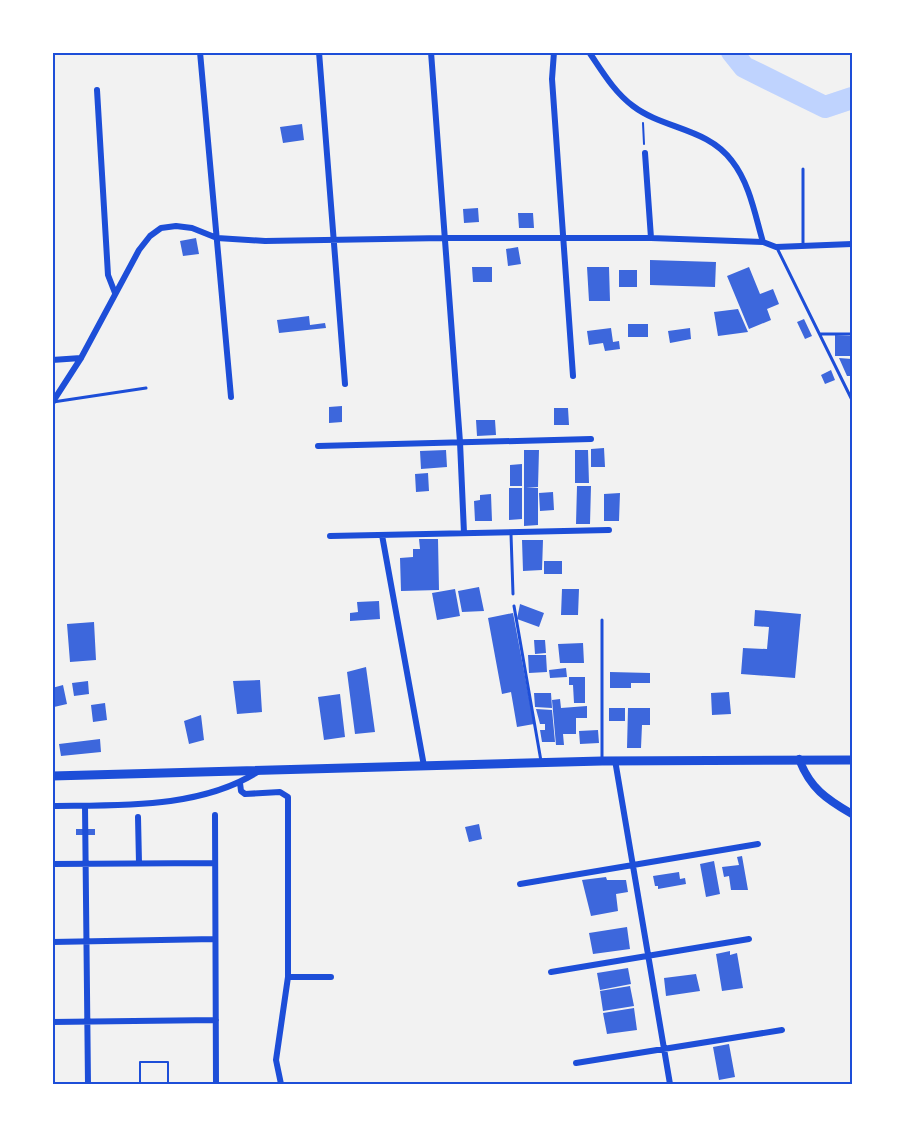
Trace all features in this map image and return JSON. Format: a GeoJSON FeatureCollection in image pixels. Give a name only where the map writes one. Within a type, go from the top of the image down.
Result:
{"type":"FeatureCollection","features":[{"type":"Feature","properties":{"kind":"main road"},"geometry":{"type":"LineString","coordinates":[[52,776],[602,760],[852,760]]}},
{"type":"Feature","properties":{"kind":"street"},"geometry":{"type":"LineString","coordinates":[[200,52],[231,397]]}},
{"type":"Feature","properties":{"kind":"street"},"geometry":{"type":"LineString","coordinates":[[319,52],[345,384]]}},
{"type":"Feature","properties":{"kind":"street"},"geometry":{"type":"LineString","coordinates":[[431,52],[460,442],[464,533]]}},
{"type":"Feature","properties":{"kind":"street"},"geometry":{"type":"LineString","coordinates":[[554,52],[552,79],[573,376]]}},
{"type":"Feature","properties":{"kind":"street"},"geometry":{"type":"LineString","coordinates":[[589,52],[618,93],[634,107],[712,142],[732,159],[745,182],[763,242]]}},
{"type":"Feature","properties":{"kind":"street"},"geometry":{"type":"LineString","coordinates":[[96,90],[108,275],[115,293]]}},
{"type":"Feature","properties":{"kind":"street"},"geometry":{"type":"LineString","coordinates":[[645,153],[651,238]]}},
{"type":"Feature","properties":{"kind":"street"},"geometry":{"type":"LineString","coordinates":[[53,403],[81,357],[139,250],[160,228],[176,226],[192,228],[217,238],[264,242],[444,238],[651,238],[763,242],[776,247],[852,244]]}},
{"type":"Feature","properties":{"kind":"street"},"geometry":{"type":"LineString","coordinates":[[52,360],[81,357]]}},
{"type":"Feature","properties":{"kind":"street"},"geometry":{"type":"LineString","coordinates":[[318,446],[591,439]]}},
{"type":"Feature","properties":{"kind":"street"},"geometry":{"type":"LineString","coordinates":[[330,536],[609,530]]}},
{"type":"Feature","properties":{"kind":"street"},"geometry":{"type":"LineString","coordinates":[[382,535],[424,766]]}},
{"type":"Feature","properties":{"kind":"street"},"geometry":{"type":"LineString","coordinates":[[799,759],[804,773],[815,789],[831,802],[852,814]]}},
{"type":"Feature","properties":{"kind":"street"},"geometry":{"type":"LineString","coordinates":[[615,760],[670,1084]]}},
{"type":"Feature","properties":{"kind":"street"},"geometry":{"type":"LineString","coordinates":[[52,806],[160,803],[240,783],[260,770]]}},
{"type":"Feature","properties":{"kind":"street"},"geometry":{"type":"LineString","coordinates":[[240,783],[241,790],[245,794],[280,792],[288,797],[288,977],[276,1060],[281,1084]]}},
{"type":"Feature","properties":{"kind":"street"},"geometry":{"type":"LineString","coordinates":[[85,806],[88,1084]]}},
{"type":"Feature","properties":{"kind":"street"},"geometry":{"type":"LineString","coordinates":[[215,814],[216,1084]]}},
{"type":"Feature","properties":{"kind":"street"},"geometry":{"type":"LineString","coordinates":[[138,817],[139,863]]}},
{"type":"Feature","properties":{"kind":"street"},"geometry":{"type":"LineString","coordinates":[[520,884],[758,844]]}},
{"type":"Feature","properties":{"kind":"street"},"geometry":{"type":"LineString","coordinates":[[52,864],[215,863]]}},
{"type":"Feature","properties":{"kind":"street"},"geometry":{"type":"LineString","coordinates":[[52,942],[215,939]]}},
{"type":"Feature","properties":{"kind":"street"},"geometry":{"type":"LineString","coordinates":[[552,972],[749,939]]}},
{"type":"Feature","properties":{"kind":"street"},"geometry":{"type":"LineString","coordinates":[[288,977],[331,977]]}},
{"type":"Feature","properties":{"kind":"street"},"geometry":{"type":"LineString","coordinates":[[52,1022],[216,1020]]}},
{"type":"Feature","properties":{"kind":"street"},"geometry":{"type":"LineString","coordinates":[[576,1063],[782,1029]]}},
{"type":"Feature","properties":{"kind":"lane"},"geometry":{"type":"LineString","coordinates":[[802,169],[803,246]]}},
{"type":"Feature","properties":{"kind":"lane"},"geometry":{"type":"LineString","coordinates":[[776,247],[852,400]]}},
{"type":"Feature","properties":{"kind":"lane"},"geometry":{"type":"LineString","coordinates":[[820,334],[852,334]]}},
{"type":"Feature","properties":{"kind":"lane"},"geometry":{"type":"LineString","coordinates":[[53,403],[146,388]]}},
{"type":"Feature","properties":{"kind":"lane"},"geometry":{"type":"LineString","coordinates":[[511,532],[513,594]]}},
{"type":"Feature","properties":{"kind":"lane"},"geometry":{"type":"LineString","coordinates":[[514,606],[541,762]]}},
{"type":"Feature","properties":{"kind":"lane"},"geometry":{"type":"LineString","coordinates":[[602,620],[602,760]]}},
{"type":"Feature","properties":{"kind":"path"},"geometry":{"type":"LineString","coordinates":[[642,111],[645,153]]}},
{"type":"Feature","properties":{"kind":"path"},"geometry":{"type":"LineString","coordinates":[[140,1084],[140,1062],[168,1062],[168,1084]]}},
{"type":"Feature","properties":{"kind":"building"},"geometry":{"type":"Polygon","coordinates":[[[302,124],[304,140],[283,143],[280,127],[302,124]]]}},
{"type":"Feature","properties":{"kind":"building"},"geometry":{"type":"Polygon","coordinates":[[[478,208],[479,222],[464,223],[463,209],[478,208]]]}},
{"type":"Feature","properties":{"kind":"building"},"geometry":{"type":"Polygon","coordinates":[[[518,213],[533,213],[534,228],[519,228],[518,213]]]}},
{"type":"Feature","properties":{"kind":"building"},"geometry":{"type":"Polygon","coordinates":[[[196,238],[199,254],[183,256],[180,241],[196,238]]]}},
{"type":"Feature","properties":{"kind":"building"},"geometry":{"type":"Polygon","coordinates":[[[518,247],[521,264],[508,266],[506,249],[518,247]]]}},
{"type":"Feature","properties":{"kind":"building"},"geometry":{"type":"Polygon","coordinates":[[[650,260],[716,262],[715,287],[650,285],[650,260]]]}},
{"type":"Feature","properties":{"kind":"building"},"geometry":{"type":"Polygon","coordinates":[[[472,267],[492,267],[492,282],[473,282],[472,267]]]}},
{"type":"Feature","properties":{"kind":"building"},"geometry":{"type":"Polygon","coordinates":[[[587,267],[609,267],[610,301],[589,301],[587,267]]]}},
{"type":"Feature","properties":{"kind":"building"},"geometry":{"type":"Polygon","coordinates":[[[749,267],[760,294],[773,289],[779,304],[767,309],[771,320],[749,329],[727,276],[749,267]]]}},
{"type":"Feature","properties":{"kind":"building"},"geometry":{"type":"Polygon","coordinates":[[[619,270],[637,270],[637,287],[619,287],[619,270]]]}},
{"type":"Feature","properties":{"kind":"building"},"geometry":{"type":"Polygon","coordinates":[[[738,309],[748,332],[718,336],[714,312],[738,309]]]}},
{"type":"Feature","properties":{"kind":"building"},"geometry":{"type":"Polygon","coordinates":[[[309,316],[310,325],[325,323],[326,328],[279,333],[277,320],[309,316]]]}},
{"type":"Feature","properties":{"kind":"building"},"geometry":{"type":"Polygon","coordinates":[[[804,319],[812,336],[805,339],[797,322],[804,319]]]}},
{"type":"Feature","properties":{"kind":"building"},"geometry":{"type":"Polygon","coordinates":[[[628,324],[648,324],[648,337],[628,337],[628,324]]]}},
{"type":"Feature","properties":{"kind":"building"},"geometry":{"type":"Polygon","coordinates":[[[611,328],[613,342],[619,341],[620,349],[605,351],[603,343],[589,345],[587,331],[611,328]]]}},
{"type":"Feature","properties":{"kind":"building"},"geometry":{"type":"Polygon","coordinates":[[[690,328],[691,339],[670,343],[668,331],[690,328]]]}},
{"type":"Feature","properties":{"kind":"building"},"geometry":{"type":"Polygon","coordinates":[[[835,335],[852,336],[852,356],[835,356],[835,335]]]}},
{"type":"Feature","properties":{"kind":"building"},"geometry":{"type":"Polygon","coordinates":[[[839,358],[852,359],[852,376],[847,376],[839,358]]]}},
{"type":"Feature","properties":{"kind":"building"},"geometry":{"type":"Polygon","coordinates":[[[831,370],[835,380],[825,384],[821,375],[831,370]]]}},
{"type":"Feature","properties":{"kind":"building"},"geometry":{"type":"Polygon","coordinates":[[[342,406],[342,422],[329,423],[329,407],[342,406]]]}},
{"type":"Feature","properties":{"kind":"building"},"geometry":{"type":"Polygon","coordinates":[[[554,408],[568,408],[569,425],[554,425],[554,408]]]}},
{"type":"Feature","properties":{"kind":"building"},"geometry":{"type":"Polygon","coordinates":[[[476,420],[495,420],[496,435],[477,436],[476,420]]]}},
{"type":"Feature","properties":{"kind":"building"},"geometry":{"type":"Polygon","coordinates":[[[604,448],[605,467],[591,467],[591,449],[604,448]]]}},
{"type":"Feature","properties":{"kind":"building"},"geometry":{"type":"Polygon","coordinates":[[[446,450],[447,467],[421,469],[420,451],[446,450]]]}},
{"type":"Feature","properties":{"kind":"building"},"geometry":{"type":"Polygon","coordinates":[[[524,450],[539,450],[538,487],[526,487],[538,488],[538,525],[524,526],[524,450]]]}},
{"type":"Feature","properties":{"kind":"building"},"geometry":{"type":"Polygon","coordinates":[[[575,450],[588,450],[589,483],[575,483],[575,450]]]}},
{"type":"Feature","properties":{"kind":"building"},"geometry":{"type":"Polygon","coordinates":[[[522,464],[522,486],[510,486],[510,465],[522,464]]]}},
{"type":"Feature","properties":{"kind":"building"},"geometry":{"type":"Polygon","coordinates":[[[428,473],[429,491],[416,492],[415,474],[428,473]]]}},
{"type":"Feature","properties":{"kind":"building"},"geometry":{"type":"Polygon","coordinates":[[[577,486],[591,486],[590,524],[576,524],[577,486]]]}},
{"type":"Feature","properties":{"kind":"building"},"geometry":{"type":"Polygon","coordinates":[[[509,488],[522,488],[522,519],[509,520],[509,488]]]}},
{"type":"Feature","properties":{"kind":"building"},"geometry":{"type":"Polygon","coordinates":[[[553,492],[554,510],[540,511],[539,493],[553,492]]]}},
{"type":"Feature","properties":{"kind":"building"},"geometry":{"type":"Polygon","coordinates":[[[620,493],[619,521],[604,521],[604,494],[620,493]]]}},
{"type":"Feature","properties":{"kind":"building"},"geometry":{"type":"Polygon","coordinates":[[[491,494],[492,521],[475,521],[474,501],[480,500],[480,495],[491,494]]]}},
{"type":"Feature","properties":{"kind":"building"},"geometry":{"type":"Polygon","coordinates":[[[419,539],[438,539],[439,590],[401,591],[400,558],[413,557],[413,549],[420,549],[419,539]]]}},
{"type":"Feature","properties":{"kind":"building"},"geometry":{"type":"Polygon","coordinates":[[[522,540],[543,540],[542,570],[523,571],[522,540]]]}},
{"type":"Feature","properties":{"kind":"building"},"geometry":{"type":"Polygon","coordinates":[[[544,561],[562,561],[562,574],[544,574],[544,561]]]}},
{"type":"Feature","properties":{"kind":"building"},"geometry":{"type":"Polygon","coordinates":[[[479,587],[484,611],[462,612],[458,591],[479,587]]]}},
{"type":"Feature","properties":{"kind":"building"},"geometry":{"type":"Polygon","coordinates":[[[455,589],[460,616],[437,620],[432,593],[455,589]]]}},
{"type":"Feature","properties":{"kind":"building"},"geometry":{"type":"Polygon","coordinates":[[[562,589],[579,589],[578,615],[561,615],[562,589]]]}},
{"type":"Feature","properties":{"kind":"building"},"geometry":{"type":"Polygon","coordinates":[[[379,601],[380,619],[350,621],[350,613],[358,612],[357,602],[379,601]]]}},
{"type":"Feature","properties":{"kind":"building"},"geometry":{"type":"Polygon","coordinates":[[[520,604],[544,613],[539,627],[517,619],[520,604]]]}},
{"type":"Feature","properties":{"kind":"building"},"geometry":{"type":"Polygon","coordinates":[[[755,610],[801,614],[795,678],[741,674],[743,648],[767,649],[769,627],[754,626],[755,610]]]}},
{"type":"Feature","properties":{"kind":"building"},"geometry":{"type":"Polygon","coordinates":[[[513,613],[534,724],[517,727],[511,692],[502,694],[488,618],[513,613]]]}},
{"type":"Feature","properties":{"kind":"building"},"geometry":{"type":"Polygon","coordinates":[[[94,622],[96,660],[70,662],[67,624],[94,622]]]}},
{"type":"Feature","properties":{"kind":"building"},"geometry":{"type":"Polygon","coordinates":[[[534,640],[545,640],[546,653],[535,654],[534,640]]]}},
{"type":"Feature","properties":{"kind":"building"},"geometry":{"type":"Polygon","coordinates":[[[583,643],[584,663],[560,663],[558,644],[583,643]]]}},
{"type":"Feature","properties":{"kind":"building"},"geometry":{"type":"Polygon","coordinates":[[[528,655],[546,655],[547,672],[529,673],[528,655]]]}},
{"type":"Feature","properties":{"kind":"building"},"geometry":{"type":"Polygon","coordinates":[[[366,667],[375,732],[355,734],[347,672],[366,667]]]}},
{"type":"Feature","properties":{"kind":"building"},"geometry":{"type":"Polygon","coordinates":[[[566,668],[567,677],[550,678],[549,670],[566,668]]]}},
{"type":"Feature","properties":{"kind":"building"},"geometry":{"type":"Polygon","coordinates":[[[610,672],[650,673],[650,683],[631,683],[631,688],[610,688],[610,672]]]}},
{"type":"Feature","properties":{"kind":"building"},"geometry":{"type":"Polygon","coordinates":[[[569,677],[585,677],[585,703],[574,703],[573,685],[569,685],[569,677]]]}},
{"type":"Feature","properties":{"kind":"building"},"geometry":{"type":"Polygon","coordinates":[[[260,680],[262,712],[237,714],[233,681],[260,680]]]}},
{"type":"Feature","properties":{"kind":"building"},"geometry":{"type":"Polygon","coordinates":[[[88,681],[89,694],[74,696],[72,683],[88,681]]]}},
{"type":"Feature","properties":{"kind":"building"},"geometry":{"type":"Polygon","coordinates":[[[63,685],[67,704],[54,707],[52,688],[63,685]]]}},
{"type":"Feature","properties":{"kind":"building"},"geometry":{"type":"Polygon","coordinates":[[[729,692],[731,714],[712,715],[711,693],[729,692]]]}},
{"type":"Feature","properties":{"kind":"building"},"geometry":{"type":"Polygon","coordinates":[[[534,693],[551,693],[552,708],[535,707],[534,693]]]}},
{"type":"Feature","properties":{"kind":"building"},"geometry":{"type":"Polygon","coordinates":[[[340,694],[345,737],[324,740],[318,697],[340,694]]]}},
{"type":"Feature","properties":{"kind":"building"},"geometry":{"type":"Polygon","coordinates":[[[560,699],[561,708],[587,706],[587,718],[576,718],[576,734],[563,734],[564,745],[556,745],[552,700],[560,699]]]}},
{"type":"Feature","properties":{"kind":"building"},"geometry":{"type":"Polygon","coordinates":[[[105,703],[107,720],[93,722],[91,705],[105,703]]]}},
{"type":"Feature","properties":{"kind":"building"},"geometry":{"type":"Polygon","coordinates":[[[609,708],[625,708],[625,721],[609,721],[609,708]]]}},
{"type":"Feature","properties":{"kind":"building"},"geometry":{"type":"Polygon","coordinates":[[[628,708],[650,708],[650,725],[642,725],[641,748],[627,748],[628,708]]]}},
{"type":"Feature","properties":{"kind":"building"},"geometry":{"type":"Polygon","coordinates":[[[536,709],[552,710],[555,742],[542,742],[540,730],[545,730],[545,724],[540,724],[536,709]]]}},
{"type":"Feature","properties":{"kind":"building"},"geometry":{"type":"Polygon","coordinates":[[[201,715],[204,740],[189,744],[184,721],[201,715]]]}},
{"type":"Feature","properties":{"kind":"building"},"geometry":{"type":"Polygon","coordinates":[[[598,730],[599,743],[580,744],[579,731],[598,730]]]}},
{"type":"Feature","properties":{"kind":"building"},"geometry":{"type":"Polygon","coordinates":[[[100,739],[101,752],[61,756],[59,744],[100,739]]]}},
{"type":"Feature","properties":{"kind":"building"},"geometry":{"type":"Polygon","coordinates":[[[479,824],[482,839],[469,842],[465,827],[479,824]]]}},
{"type":"Feature","properties":{"kind":"building"},"geometry":{"type":"Polygon","coordinates":[[[76,829],[95,829],[95,835],[76,835],[76,829]]]}},
{"type":"Feature","properties":{"kind":"building"},"geometry":{"type":"Polygon","coordinates":[[[742,856],[748,890],[731,890],[729,876],[724,877],[722,867],[739,865],[737,857],[742,856]]]}},
{"type":"Feature","properties":{"kind":"building"},"geometry":{"type":"Polygon","coordinates":[[[714,861],[720,894],[706,897],[700,864],[714,861]]]}},
{"type":"Feature","properties":{"kind":"building"},"geometry":{"type":"Polygon","coordinates":[[[679,872],[680,879],[685,878],[686,884],[658,889],[658,886],[655,886],[653,876],[679,872]]]}},
{"type":"Feature","properties":{"kind":"building"},"geometry":{"type":"Polygon","coordinates":[[[606,877],[607,880],[626,880],[628,892],[616,894],[618,911],[591,916],[582,880],[606,877]]]}},
{"type":"Feature","properties":{"kind":"building"},"geometry":{"type":"Polygon","coordinates":[[[627,927],[630,949],[593,954],[589,933],[627,927]]]}},
{"type":"Feature","properties":{"kind":"building"},"geometry":{"type":"Polygon","coordinates":[[[730,951],[730,955],[737,953],[743,988],[722,991],[716,954],[730,951]]]}},
{"type":"Feature","properties":{"kind":"building"},"geometry":{"type":"Polygon","coordinates":[[[628,968],[631,984],[600,990],[597,973],[628,968]]]}},
{"type":"Feature","properties":{"kind":"building"},"geometry":{"type":"Polygon","coordinates":[[[696,974],[700,991],[666,996],[664,978],[696,974]]]}},
{"type":"Feature","properties":{"kind":"building"},"geometry":{"type":"Polygon","coordinates":[[[630,986],[634,1006],[603,1011],[600,991],[630,986]]]}},
{"type":"Feature","properties":{"kind":"building"},"geometry":{"type":"Polygon","coordinates":[[[634,1008],[637,1030],[607,1034],[603,1013],[634,1008]]]}},
{"type":"Feature","properties":{"kind":"building"},"geometry":{"type":"Polygon","coordinates":[[[729,1044],[735,1077],[719,1080],[713,1047],[729,1044]]]}},
{"type":"Feature","properties":{"kind":"waterway"},"geometry":{"type":"LineString","coordinates":[[732,52],[744,67],[825,107],[852,98]]}}]}
